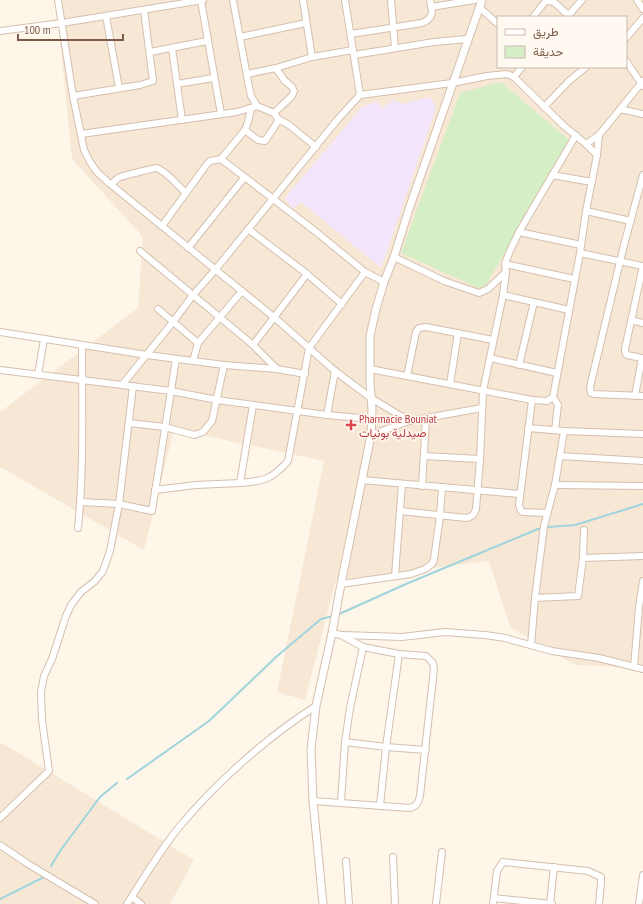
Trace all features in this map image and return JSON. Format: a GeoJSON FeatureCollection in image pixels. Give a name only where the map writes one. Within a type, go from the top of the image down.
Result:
{"type":"FeatureCollection","features":[{"type":"Feature","properties":{"kind":"street"},"geometry":{"type":"LineString","coordinates":[[58,0],[73,96],[84,150],[97,172],[275,318],[335,371],[371,398],[409,421]]}},
{"type":"Feature","properties":{"kind":"street"},"geometry":{"type":"LineString","coordinates":[[161,0],[163,7]]}},
{"type":"Feature","properties":{"kind":"street"},"geometry":{"type":"LineString","coordinates":[[0,31],[62,23],[202,0],[207,41],[221,114]]}},
{"type":"Feature","properties":{"kind":"street"},"geometry":{"type":"LineString","coordinates":[[221,159],[245,130],[254,107],[232,0]]}},
{"type":"Feature","properties":{"kind":"street"},"geometry":{"type":"LineString","coordinates":[[303,0],[312,57]]}},
{"type":"Feature","properties":{"kind":"street"},"geometry":{"type":"LineString","coordinates":[[345,0],[360,95]]}},
{"type":"Feature","properties":{"kind":"street"},"geometry":{"type":"LineString","coordinates":[[391,0],[395,48]]}},
{"type":"Feature","properties":{"kind":"street"},"geometry":{"type":"LineString","coordinates":[[351,34],[422,23],[429,20],[431,16],[430,0]]}},
{"type":"Feature","properties":{"kind":"street"},"geometry":{"type":"LineString","coordinates":[[431,7],[475,0]]}},
{"type":"Feature","properties":{"kind":"street"},"geometry":{"type":"LineString","coordinates":[[534,16],[545,2],[548,1],[557,5],[568,16],[582,0]]}},
{"type":"Feature","properties":{"kind":"street"},"geometry":{"type":"LineString","coordinates":[[637,0],[643,9]]}},
{"type":"Feature","properties":{"kind":"street"},"geometry":{"type":"LineString","coordinates":[[323,904],[313,801],[312,750],[316,706],[371,435],[370,336],[376,308],[384,282],[394,257],[409,209],[480,4],[497,23]]}},
{"type":"Feature","properties":{"kind":"street"},"geometry":{"type":"LineString","coordinates":[[73,96],[140,85],[153,81],[144,10]]}},
{"type":"Feature","properties":{"kind":"street"},"geometry":{"type":"LineString","coordinates":[[106,16],[119,88]]}},
{"type":"Feature","properties":{"kind":"street"},"geometry":{"type":"LineString","coordinates":[[627,37],[643,18]]}},
{"type":"Feature","properties":{"kind":"street"},"geometry":{"type":"LineString","coordinates":[[240,37],[306,23]]}},
{"type":"Feature","properties":{"kind":"street"},"geometry":{"type":"LineString","coordinates":[[247,74],[276,68],[312,57],[467,39]]}},
{"type":"Feature","properties":{"kind":"street"},"geometry":{"type":"LineString","coordinates":[[150,52],[207,41]]}},
{"type":"Feature","properties":{"kind":"street"},"geometry":{"type":"LineString","coordinates":[[172,48],[182,120]]}},
{"type":"Feature","properties":{"kind":"street"},"geometry":{"type":"LineString","coordinates":[[586,144],[599,135],[643,83],[627,62]]}},
{"type":"Feature","properties":{"kind":"street"},"geometry":{"type":"LineString","coordinates":[[274,113],[292,96],[294,92],[292,87],[284,80],[276,68]]}},
{"type":"Feature","properties":{"kind":"street"},"geometry":{"type":"LineString","coordinates":[[514,77],[521,68]]}},
{"type":"Feature","properties":{"kind":"street"},"geometry":{"type":"LineString","coordinates":[[544,107],[568,81],[585,68]]}},
{"type":"Feature","properties":{"kind":"street"},"geometry":{"type":"LineString","coordinates":[[122,385],[193,295],[216,270],[248,228],[273,200],[338,119],[360,95],[507,74],[514,77],[544,107],[597,155]]}},
{"type":"Feature","properties":{"kind":"street"},"geometry":{"type":"LineString","coordinates":[[177,84],[214,78]]}},
{"type":"Feature","properties":{"kind":"street"},"geometry":{"type":"LineString","coordinates":[[81,134],[237,112],[254,107],[274,113],[278,119],[289,125],[316,147]]}},
{"type":"Feature","properties":{"kind":"street"},"geometry":{"type":"LineString","coordinates":[[620,109],[643,114]]}},
{"type":"Feature","properties":{"kind":"street"},"geometry":{"type":"LineString","coordinates":[[245,130],[258,140],[265,140],[277,123],[278,119]]}},
{"type":"Feature","properties":{"kind":"street"},"geometry":{"type":"LineString","coordinates":[[400,511],[440,516],[471,517],[474,514],[476,509],[480,459],[483,391],[503,295],[506,272],[505,264],[519,232],[576,135]]}},
{"type":"Feature","properties":{"kind":"street"},"geometry":{"type":"LineString","coordinates":[[555,430],[558,405],[553,397],[580,253],[586,211],[597,155],[599,135]]}},
{"type":"Feature","properties":{"kind":"street"},"geometry":{"type":"LineString","coordinates":[[162,226],[206,164],[210,160],[221,159],[315,231],[365,272],[384,282]]}},
{"type":"Feature","properties":{"kind":"street"},"geometry":{"type":"LineString","coordinates":[[112,185],[113,182],[121,176],[136,174],[153,168],[162,171],[185,192]]}},
{"type":"Feature","properties":{"kind":"street"},"geometry":{"type":"LineString","coordinates":[[552,174],[592,182]]}},
{"type":"Feature","properties":{"kind":"street"},"geometry":{"type":"LineString","coordinates":[[643,175],[630,221],[592,375],[590,390],[591,393],[594,394],[643,396]]}},
{"type":"Feature","properties":{"kind":"street"},"geometry":{"type":"LineString","coordinates":[[188,248],[244,178]]}},
{"type":"Feature","properties":{"kind":"street"},"geometry":{"type":"LineString","coordinates":[[586,211],[630,221]]}},
{"type":"Feature","properties":{"kind":"street"},"geometry":{"type":"LineString","coordinates":[[248,228],[307,274],[342,304]]}},
{"type":"Feature","properties":{"kind":"street"},"geometry":{"type":"LineString","coordinates":[[519,232],[581,245]]}},
{"type":"Feature","properties":{"kind":"street"},"geometry":{"type":"LineString","coordinates":[[140,251],[253,345],[277,369]]}},
{"type":"Feature","properties":{"kind":"street"},"geometry":{"type":"LineString","coordinates":[[580,253],[643,266],[625,352],[627,355],[642,355],[635,396]]}},
{"type":"Feature","properties":{"kind":"street"},"geometry":{"type":"LineString","coordinates":[[394,257],[444,281],[479,294],[488,290],[506,272]]}},
{"type":"Feature","properties":{"kind":"street"},"geometry":{"type":"LineString","coordinates":[[505,264],[574,279]]}},
{"type":"Feature","properties":{"kind":"street"},"geometry":{"type":"LineString","coordinates":[[156,490],[196,485],[240,483],[267,479],[275,474],[288,461],[309,348],[365,272]]}},
{"type":"Feature","properties":{"kind":"street"},"geometry":{"type":"LineString","coordinates":[[253,345],[307,274]]}},
{"type":"Feature","properties":{"kind":"street"},"geometry":{"type":"LineString","coordinates":[[193,361],[198,343],[242,291]]}},
{"type":"Feature","properties":{"kind":"street"},"geometry":{"type":"LineString","coordinates":[[503,295],[569,310]]}},
{"type":"Feature","properties":{"kind":"street"},"geometry":{"type":"LineString","coordinates":[[520,365],[534,302]]}},
{"type":"Feature","properties":{"kind":"street"},"geometry":{"type":"LineString","coordinates":[[158,309],[198,343]]}},
{"type":"Feature","properties":{"kind":"street"},"geometry":{"type":"LineString","coordinates":[[631,320],[643,323]]}},
{"type":"Feature","properties":{"kind":"street"},"geometry":{"type":"LineString","coordinates":[[408,376],[416,332],[420,328],[426,327],[493,340]]}},
{"type":"Feature","properties":{"kind":"street"},"geometry":{"type":"LineString","coordinates":[[0,332],[147,355],[224,365],[277,369],[305,374]]}},
{"type":"Feature","properties":{"kind":"street"},"geometry":{"type":"LineString","coordinates":[[450,384],[458,333]]}},
{"type":"Feature","properties":{"kind":"street"},"geometry":{"type":"LineString","coordinates":[[38,375],[44,339]]}},
{"type":"Feature","properties":{"kind":"street"},"geometry":{"type":"LineString","coordinates":[[78,528],[81,502],[83,421],[82,345]]}},
{"type":"Feature","properties":{"kind":"street"},"geometry":{"type":"LineString","coordinates":[[81,502],[119,504],[152,511],[176,358]]}},
{"type":"Feature","properties":{"kind":"street"},"geometry":{"type":"LineString","coordinates":[[490,358],[557,373]]}},
{"type":"Feature","properties":{"kind":"street"},"geometry":{"type":"LineString","coordinates":[[129,423],[166,427],[194,435],[203,432],[212,421],[224,365]]}},
{"type":"Feature","properties":{"kind":"street"},"geometry":{"type":"LineString","coordinates":[[370,369],[532,400],[547,401],[553,397]]}},
{"type":"Feature","properties":{"kind":"street"},"geometry":{"type":"LineString","coordinates":[[0,370],[171,391],[216,400],[327,415],[372,419]]}},
{"type":"Feature","properties":{"kind":"street"},"geometry":{"type":"LineString","coordinates":[[327,415],[335,371]]}},
{"type":"Feature","properties":{"kind":"street"},"geometry":{"type":"LineString","coordinates":[[0,818],[49,771],[42,720],[41,692],[44,676],[52,659],[71,605],[81,592],[95,581],[103,571],[110,551],[119,504],[133,386]]}},
{"type":"Feature","properties":{"kind":"street"},"geometry":{"type":"LineString","coordinates":[[532,400],[519,505],[523,512],[547,513]]}},
{"type":"Feature","properties":{"kind":"street"},"geometry":{"type":"LineString","coordinates":[[240,483],[253,405]]}},
{"type":"Feature","properties":{"kind":"street"},"geometry":{"type":"LineString","coordinates":[[371,435],[409,421],[482,408]]}},
{"type":"Feature","properties":{"kind":"street"},"geometry":{"type":"LineString","coordinates":[[422,486],[426,419]]}},
{"type":"Feature","properties":{"kind":"street"},"geometry":{"type":"LineString","coordinates":[[528,428],[643,434]]}},
{"type":"Feature","properties":{"kind":"street"},"geometry":{"type":"LineString","coordinates":[[531,645],[535,598],[544,529],[555,485],[564,431]]}},
{"type":"Feature","properties":{"kind":"street"},"geometry":{"type":"LineString","coordinates":[[424,456],[480,459]]}},
{"type":"Feature","properties":{"kind":"street"},"geometry":{"type":"LineString","coordinates":[[560,456],[643,461]]}},
{"type":"Feature","properties":{"kind":"street"},"geometry":{"type":"LineString","coordinates":[[362,480],[520,494]]}},
{"type":"Feature","properties":{"kind":"street"},"geometry":{"type":"LineString","coordinates":[[395,576],[402,484]]}},
{"type":"Feature","properties":{"kind":"street"},"geometry":{"type":"LineString","coordinates":[[555,485],[643,486]]}},
{"type":"Feature","properties":{"kind":"street"},"geometry":{"type":"LineString","coordinates":[[341,584],[411,574],[425,569],[432,564],[440,516],[442,487]]}},
{"type":"Feature","properties":{"kind":"street"},"geometry":{"type":"LineString","coordinates":[[535,598],[578,596],[583,558],[584,530]]}},
{"type":"Feature","properties":{"kind":"street"},"geometry":{"type":"LineString","coordinates":[[583,558],[643,556]]}},
{"type":"Feature","properties":{"kind":"street"},"geometry":{"type":"LineString","coordinates":[[634,667],[643,581]]}},
{"type":"Feature","properties":{"kind":"street"},"geometry":{"type":"LineString","coordinates":[[332,633],[341,635],[402,637],[445,632],[468,633],[505,638],[552,652],[599,658],[643,669]]}},
{"type":"Feature","properties":{"kind":"street"},"geometry":{"type":"LineString","coordinates":[[313,801],[410,808],[416,807],[420,796],[434,669],[433,663],[426,656],[399,654],[363,647],[341,635]]}},
{"type":"Feature","properties":{"kind":"street"},"geometry":{"type":"LineString","coordinates":[[341,802],[345,742],[350,708],[363,647]]}},
{"type":"Feature","properties":{"kind":"street"},"geometry":{"type":"LineString","coordinates":[[380,806],[386,747],[399,654]]}},
{"type":"Feature","properties":{"kind":"street"},"geometry":{"type":"LineString","coordinates":[[127,904],[179,827],[199,804],[245,760],[281,730],[316,706]]}},
{"type":"Feature","properties":{"kind":"street"},"geometry":{"type":"LineString","coordinates":[[345,742],[426,750]]}},
{"type":"Feature","properties":{"kind":"street"},"geometry":{"type":"LineString","coordinates":[[0,844],[28,864],[96,904]]}},
{"type":"Feature","properties":{"kind":"street"},"geometry":{"type":"LineString","coordinates":[[436,904],[442,852]]}},
{"type":"Feature","properties":{"kind":"street"},"geometry":{"type":"LineString","coordinates":[[393,857],[395,904]]}},
{"type":"Feature","properties":{"kind":"street"},"geometry":{"type":"LineString","coordinates":[[346,861],[349,904]]}},
{"type":"Feature","properties":{"kind":"street"},"geometry":{"type":"LineString","coordinates":[[554,867],[551,904],[494,901],[497,871],[503,862],[554,867],[588,871],[601,877],[599,904]]}},
{"type":"Feature","properties":{"kind":"street"},"geometry":{"type":"LineString","coordinates":[[639,904],[643,875]]}},
{"type":"Feature","properties":{"kind":"street"},"geometry":{"type":"LineString","coordinates":[[132,897],[141,904]]}},
{"type":"Feature","properties":{"kind":"shaded area"},"geometry":{"type":"Polygon","coordinates":[[[56,0],[643,0],[643,668],[575,665],[510,627],[489,561],[336,580],[305,700],[277,692],[324,461],[174,429],[144,550],[0,467],[0,412],[138,308],[143,237],[72,159],[56,0]]]}},
{"type":"Feature","properties":{"kind":"shaded area"},"geometry":{"type":"Polygon","coordinates":[[[430,97],[436,108],[381,268],[301,202],[293,209],[285,198],[361,108],[376,101],[383,109],[393,99],[402,104],[430,97]]]}},
{"type":"Feature","properties":{"kind":"shaded area"},"geometry":{"type":"Polygon","coordinates":[[[2,743],[194,860],[170,904],[0,904],[0,744],[2,743]]]}},
{"type":"Feature","properties":{"kind":"green space"},"geometry":{"type":"Polygon","coordinates":[[[501,82],[570,141],[483,290],[401,253],[460,93],[501,82]]]}},
{"type":"Feature","properties":{"kind":"waterway"},"geometry":{"type":"LineString","coordinates":[[337,615],[406,584],[538,529],[575,525],[643,504]]}},
{"type":"Feature","properties":{"kind":"waterway"},"geometry":{"type":"LineString","coordinates":[[127,779],[209,721],[276,657],[321,619],[333,616]]}},
{"type":"Feature","properties":{"kind":"waterway"},"geometry":{"type":"LineString","coordinates":[[51,866],[60,851],[100,797],[117,783]]}},
{"type":"Feature","properties":{"kind":"waterway"},"geometry":{"type":"LineString","coordinates":[[0,899],[44,877]]}},
{"type":"Feature","properties":{"kind":"place","name":"Pharmacie Bouniat صيدلية بونيات"},"geometry":{"type":"Point","coordinates":[351,425]}}]}
